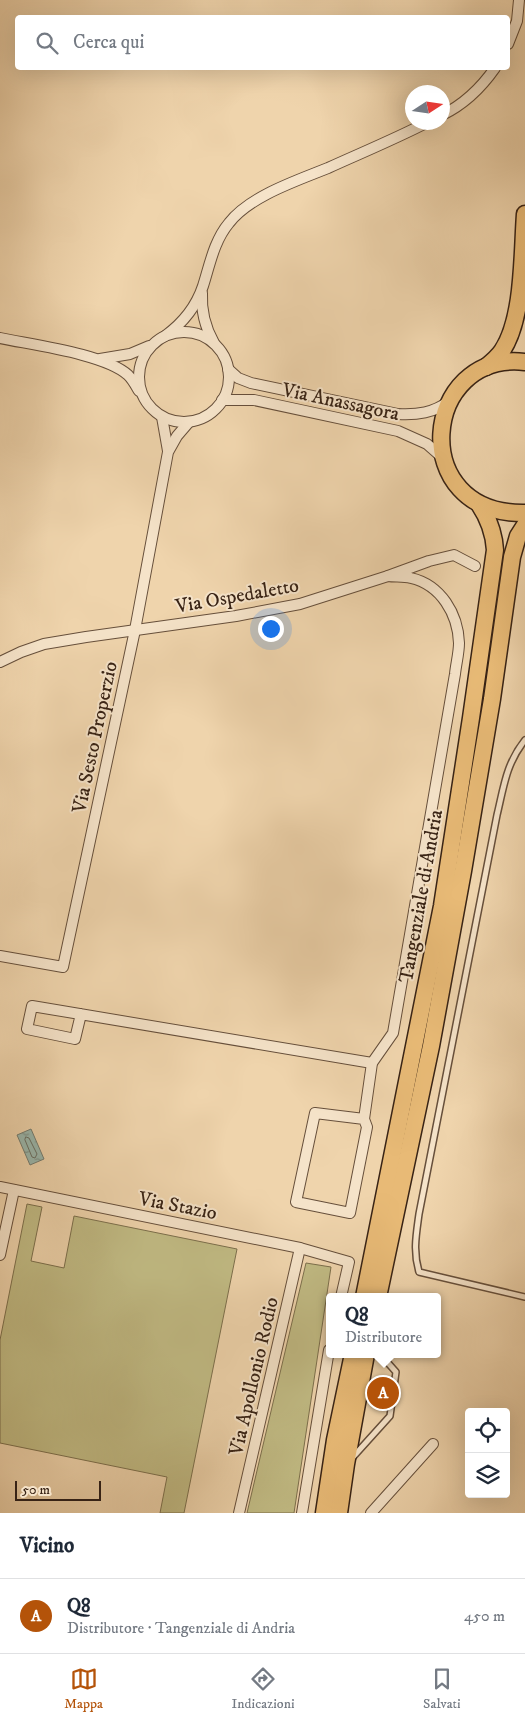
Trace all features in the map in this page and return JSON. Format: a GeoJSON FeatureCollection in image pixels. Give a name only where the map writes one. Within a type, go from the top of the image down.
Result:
{"type":"FeatureCollection","features":[{"type":"Feature","properties":{"kind":"main road","name":"Tangenziale di Andria"},"geometry":{"type":"LineString","coordinates":[[485,368],[502,352],[510,336],[516,315],[525,214]]}},
{"type":"Feature","properties":{"kind":"main road","name":"Tangenziale di Andria"},"geometry":{"type":"LineString","coordinates":[[365,1293],[442,906],[476,690],[495,550],[494,533],[486,514],[479,504],[464,492],[451,477],[444,459],[441,429],[444,414],[450,400],[459,387],[471,376],[485,368],[500,363],[525,362]]}},
{"type":"Feature","properties":{"kind":"main road","name":"Tangenziale di Andria"},"geometry":{"type":"LineString","coordinates":[[479,504],[509,514],[525,514]]}},
{"type":"Feature","properties":{"kind":"main road","name":"Tangenziale di Andria"},"geometry":{"type":"LineString","coordinates":[[379,1293],[431,1046],[458,900],[492,699],[512,557],[518,536],[525,525]]}},
{"type":"Feature","properties":{"kind":"main road"},"geometry":{"type":"LineString","coordinates":[[324,1513],[335,1440],[352,1358]]}},
{"type":"Feature","properties":{"kind":"main road"},"geometry":{"type":"LineString","coordinates":[[339,1513],[365,1358]]}},
{"type":"Feature","properties":{"kind":"street"},"geometry":{"type":"LineString","coordinates":[[510,39],[517,21],[519,0]]}},
{"type":"Feature","properties":{"kind":"street"},"geometry":{"type":"LineString","coordinates":[[450,111],[465,102],[484,85],[494,70]]}},
{"type":"Feature","properties":{"kind":"street"},"geometry":{"type":"LineString","coordinates":[[0,338],[100,359],[129,376],[151,409],[162,417],[175,422],[189,422],[202,418],[214,411],[227,390],[228,370],[224,357],[205,324],[202,300],[209,263],[222,231],[244,208],[260,198],[410,130]]}},
{"type":"Feature","properties":{"kind":"street"},"geometry":{"type":"LineString","coordinates":[[100,359],[137,352],[165,336],[184,320],[203,287]]}},
{"type":"Feature","properties":{"kind":"street"},"geometry":{"type":"LineString","coordinates":[[165,336],[179,332],[193,333],[206,338],[216,346]]}},
{"type":"Feature","properties":{"kind":"street"},"geometry":{"type":"LineString","coordinates":[[143,397],[139,384],[139,370],[144,356],[153,344]]}},
{"type":"Feature","properties":{"kind":"street","name":"Via Anassagora"},"geometry":{"type":"LineString","coordinates":[[228,370],[238,378],[251,383],[398,414],[427,412],[443,406],[450,400]]}},
{"type":"Feature","properties":{"kind":"street","name":"Via Anassagora"},"geometry":{"type":"LineString","coordinates":[[222,400],[254,400],[392,429],[420,440],[444,459]]}},
{"type":"Feature","properties":{"kind":"street","name":"Via Sesto Properzio"},"geometry":{"type":"LineString","coordinates":[[162,417],[168,452]]}},
{"type":"Feature","properties":{"kind":"street","name":"Via Sesto Properzio"},"geometry":{"type":"LineString","coordinates":[[0,956],[62,967],[135,630],[168,452],[177,436],[189,422]]}},
{"type":"Feature","properties":{"kind":"street","name":"Via Ospedaletto"},"geometry":{"type":"LineString","coordinates":[[0,662],[44,644],[86,636],[236,616],[300,604],[429,561],[454,555],[475,566]]}},
{"type":"Feature","properties":{"kind":"street"},"geometry":{"type":"LineString","coordinates":[[364,1119],[315,1113],[296,1202],[350,1213],[367,1127],[364,1119],[372,1063],[393,1033],[459,643],[455,617],[444,597],[428,584],[412,578],[388,576]]}},
{"type":"Feature","properties":{"kind":"street"},"geometry":{"type":"LineString","coordinates":[[81,1014],[75,1039],[27,1029],[32,1006],[81,1014],[372,1063]]}},
{"type":"Feature","properties":{"kind":"street","name":"Via Stazio"},"geometry":{"type":"LineString","coordinates":[[0,1187],[300,1248],[349,1262],[342,1293]]}},
{"type":"Feature","properties":{"kind":"street"},"geometry":{"type":"LineString","coordinates":[[0,1255],[14,1190]]}},
{"type":"Feature","properties":{"kind":"street","name":"Via Apollonio Rodio"},"geometry":{"type":"LineString","coordinates":[[239,1513],[300,1248]]}},
{"type":"Feature","properties":{"kind":"street"},"geometry":{"type":"LineString","coordinates":[[302,1513],[328,1358]]}},
{"type":"Feature","properties":{"kind":"street"},"geometry":{"type":"LineString","coordinates":[[372,1513],[433,1444]]}},
{"type":"Feature","properties":{"kind":"lane"},"geometry":{"type":"LineString","coordinates":[[525,740],[514,754],[511,762],[497,815],[421,1205],[415,1247],[415,1257],[419,1272],[525,1297]]}},
{"type":"Feature","properties":{"kind":"lane"},"geometry":{"type":"LineString","coordinates":[[346,1464],[390,1416],[396,1372],[384,1358]]}},
{"type":"Feature","properties":{"kind":"shaded area"},"geometry":{"type":"Polygon","coordinates":[[[27,1204],[42,1207],[31,1261],[64,1268],[74,1216],[237,1249],[184,1513],[160,1513],[167,1477],[0,1443],[0,1340],[27,1204]]]}},
{"type":"Feature","properties":{"kind":"shaded area"},"geometry":{"type":"Polygon","coordinates":[[[306,1263],[331,1267],[294,1513],[247,1513],[306,1263]]]}},
{"type":"Feature","properties":{"kind":"water"},"geometry":{"type":"Polygon","coordinates":[[[31,1129],[44,1159],[30,1165],[17,1135],[31,1129]]]}},
{"type":"Feature","properties":{"kind":"place","name":"Q8"},"geometry":{"type":"Point","coordinates":[383,1393]}}]}
